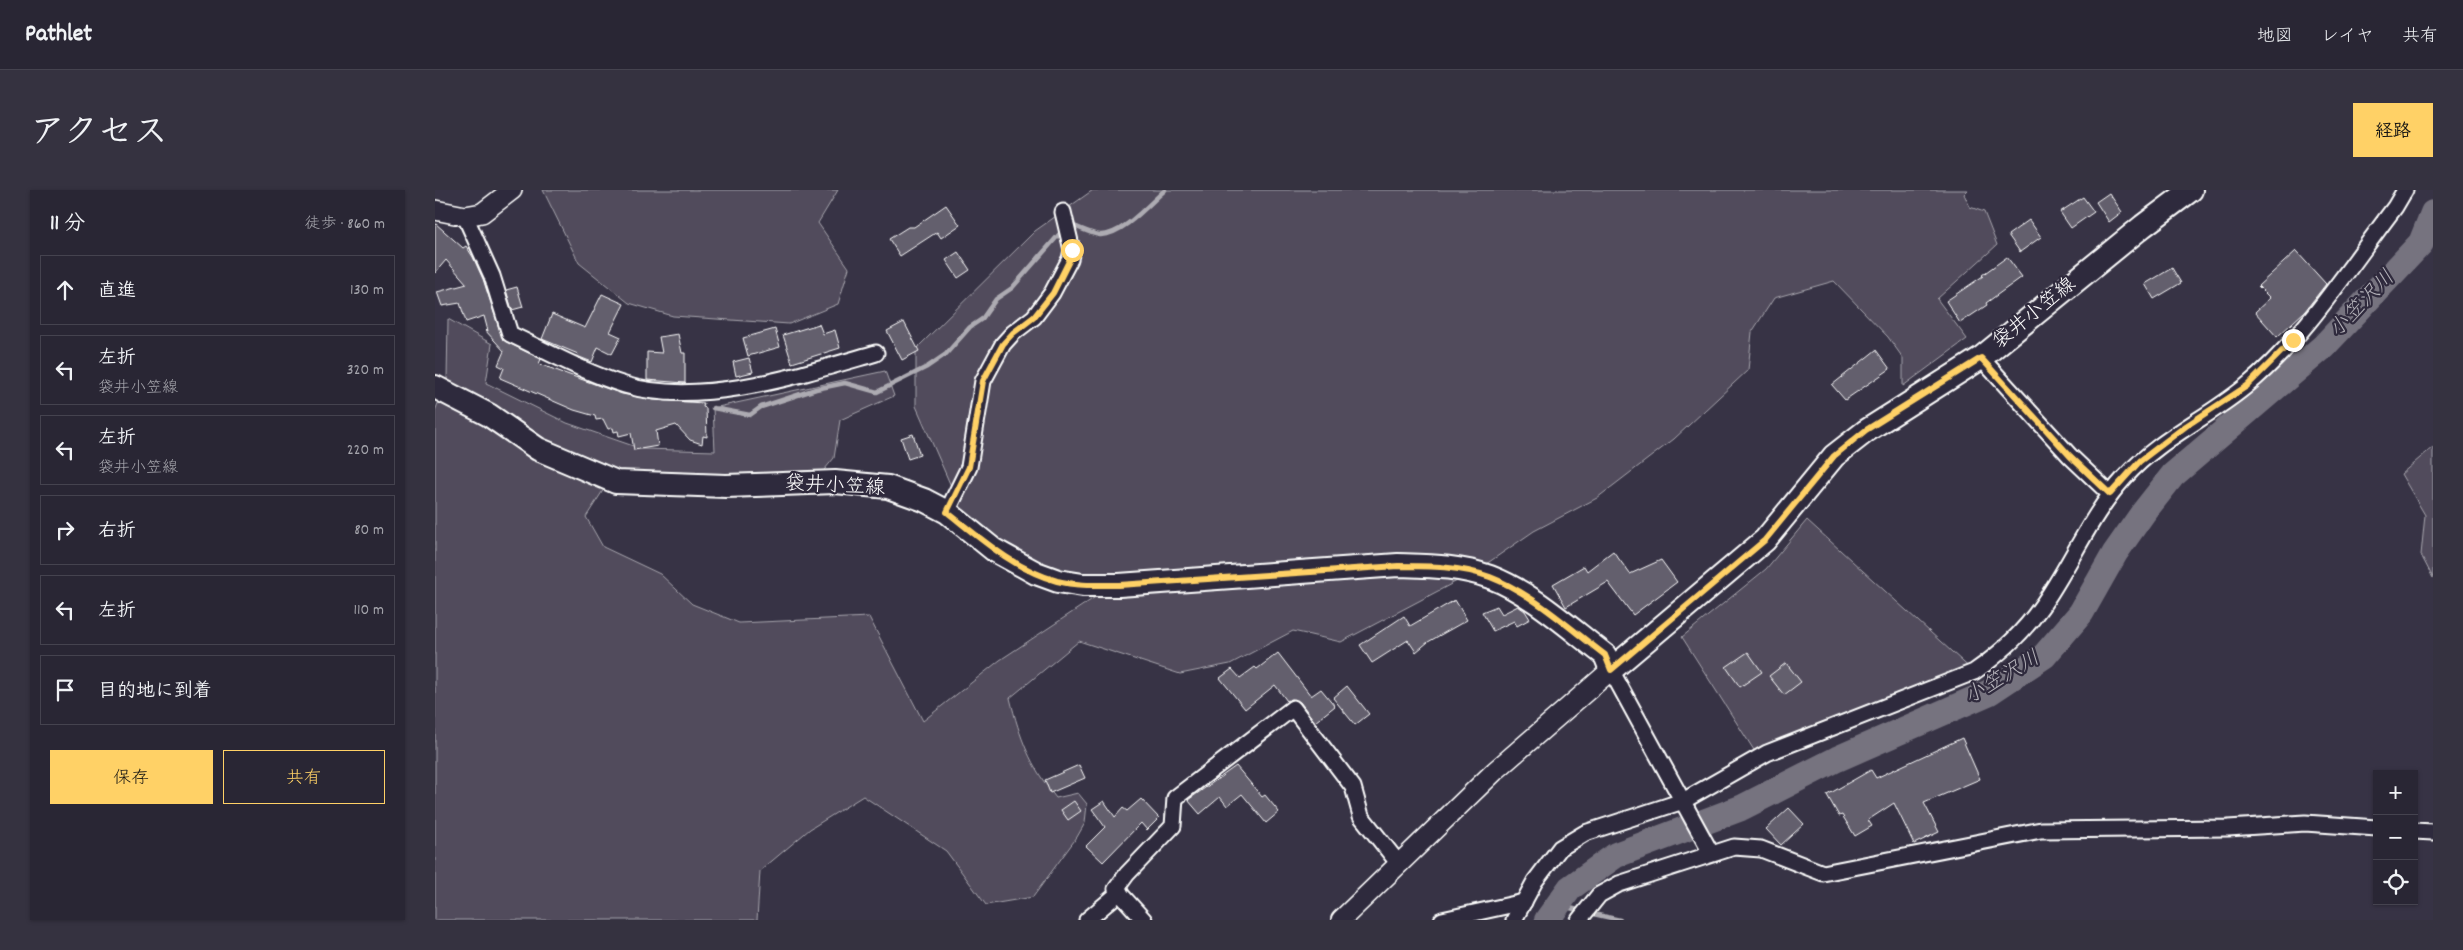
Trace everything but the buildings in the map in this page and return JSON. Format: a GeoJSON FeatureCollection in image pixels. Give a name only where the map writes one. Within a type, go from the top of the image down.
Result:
{"type":"FeatureCollection","features":[{"type":"Feature","properties":{"kind":"main road","name":"袋井小笠線"},"geometry":{"type":"LineString","coordinates":[[435,387],[489,415],[538,449],[616,482],[726,486],[796,482],[870,484],[888,487],[924,500],[947,512],[994,550],[1018,564],[1057,581],[1083,585],[1119,585],[1398,566],[1441,566],[1469,571],[1490,577],[1521,593],[1605,655],[1611,670],[1765,540],[1834,456],[1866,430],[1981,358],[2143,226],[2191,190]]}},
{"type":"Feature","properties":{"kind":"street"},"geometry":{"type":"LineString","coordinates":[[435,210],[465,216],[482,213],[512,190]]}},
{"type":"Feature","properties":{"kind":"street"},"geometry":{"type":"LineString","coordinates":[[1514,920],[1535,881],[1560,848],[1585,832],[1683,801],[1767,753],[1974,672],[1994,658],[2009,644],[2043,605],[2110,494],[2140,461],[2186,426],[2247,386],[2293,340],[2395,207],[2405,190]]}},
{"type":"Feature","properties":{"kind":"street"},"geometry":{"type":"LineString","coordinates":[[947,512],[969,467],[983,381],[1003,344],[1013,333],[1034,317],[1053,293],[1070,259],[1072,250],[1063,212]]}},
{"type":"Feature","properties":{"kind":"street"},"geometry":{"type":"LineString","coordinates":[[465,216],[492,276],[510,334],[626,385],[664,392],[721,392],[876,353]]}},
{"type":"Feature","properties":{"kind":"street"},"geometry":{"type":"LineString","coordinates":[[1981,358],[2070,456],[2110,494]]}},
{"type":"Feature","properties":{"kind":"street"},"geometry":{"type":"LineString","coordinates":[[1341,920],[1495,771],[1611,670],[1711,853]]}},
{"type":"Feature","properties":{"kind":"street"},"geometry":{"type":"LineString","coordinates":[[1144,920],[1116,889],[1173,826],[1175,798],[1293,708],[1353,787],[1361,816],[1399,864]]}},
{"type":"Feature","properties":{"kind":"street"},"geometry":{"type":"LineString","coordinates":[[1579,920],[1599,895],[1619,884],[1711,853],[1734,848],[1761,850],[1823,873],[2041,830],[2228,828],[2305,823],[2373,828]]}},
{"type":"Feature","properties":{"kind":"street"},"geometry":{"type":"LineString","coordinates":[[2418,831],[2433,832]]}},
{"type":"Feature","properties":{"kind":"street"},"geometry":{"type":"LineString","coordinates":[[1087,920],[1120,892]]}},
{"type":"Feature","properties":{"kind":"street"},"geometry":{"type":"LineString","coordinates":[[1442,920],[1524,902]]}},
{"type":"Feature","properties":{"kind":"shaded area"},"geometry":{"type":"Polygon","coordinates":[[[543,190],[838,190],[818,223],[849,268],[838,304],[789,324],[673,316],[629,303],[579,263],[543,190]]]}},
{"type":"Feature","properties":{"kind":"shaded area"},"geometry":{"type":"Polygon","coordinates":[[[1093,190],[1968,190],[1964,194],[1970,207],[1984,212],[1997,245],[1937,299],[1967,339],[1903,386],[1903,358],[1888,337],[1834,281],[1774,298],[1752,332],[1748,370],[1674,439],[1597,498],[1534,531],[1476,571],[1341,642],[1293,631],[1230,664],[1180,674],[1079,641],[1010,698],[1027,751],[1047,786],[1056,798],[1078,793],[1087,804],[1085,823],[1077,837],[1033,897],[986,905],[946,851],[863,796],[810,829],[760,871],[757,920],[435,920],[435,411],[447,381],[448,319],[492,344],[486,383],[567,423],[642,449],[715,451],[713,408],[885,371],[894,396],[840,420],[834,458],[820,475],[604,489],[586,517],[603,547],[660,574],[692,604],[739,623],[869,617],[923,721],[1000,660],[1100,594],[1096,576],[1044,566],[996,543],[961,509],[916,406],[916,349],[1035,231],[1093,190]]]}},
{"type":"Feature","properties":{"kind":"shaded area"},"geometry":{"type":"Polygon","coordinates":[[[2433,447],[2433,578],[2421,555],[2425,515],[2401,474],[2433,447]]]}},
{"type":"Feature","properties":{"kind":"shaded area"},"geometry":{"type":"Polygon","coordinates":[[[1807,520],[1974,672],[1759,758],[1682,637],[1766,569],[1807,520]]]}},
{"type":"Feature","properties":{"kind":"waterway"},"geometry":{"type":"LineString","coordinates":[[1071,227],[1074,226],[1100,235],[1108,234],[1126,225],[1165,190]]}},
{"type":"Feature","properties":{"kind":"waterway","name":"小笠沢川"},"geometry":{"type":"LineString","coordinates":[[1547,920],[1570,888],[1616,855],[1741,808],[1837,759],[1990,692],[2044,656],[2081,613],[2115,553],[2173,475],[2323,347],[2421,243],[2433,213]]}},
{"type":"Feature","properties":{"kind":"waterway"},"geometry":{"type":"LineString","coordinates":[[713,408],[750,415],[761,407],[816,389],[845,383],[877,392],[927,367],[946,354],[970,327],[982,319],[996,299],[1012,288],[1063,230]]}},
{"type":"Feature","properties":{"kind":"waterway"},"geometry":{"type":"LineString","coordinates":[[1558,905],[1582,911]]}},
{"type":"Feature","properties":{"kind":"waterway"},"geometry":{"type":"LineString","coordinates":[[1589,913],[1620,920]]}},
{"type":"Feature","properties":{"kind":"route"},"geometry":{"type":"LineString","coordinates":[[1072,250],[1070,259],[1053,293],[1034,317],[1013,333],[1003,344],[983,381],[979,394],[969,467],[957,495],[947,512],[994,550],[1018,564],[1057,581],[1083,585],[1119,585],[1398,566],[1441,566],[1469,571],[1490,577],[1521,593],[1605,655],[1611,670],[1646,643],[1765,540],[1834,456],[1866,430],[1981,358],[2070,456],[2110,494],[2124,477],[2153,450],[2247,386],[2293,340]]}}]}
